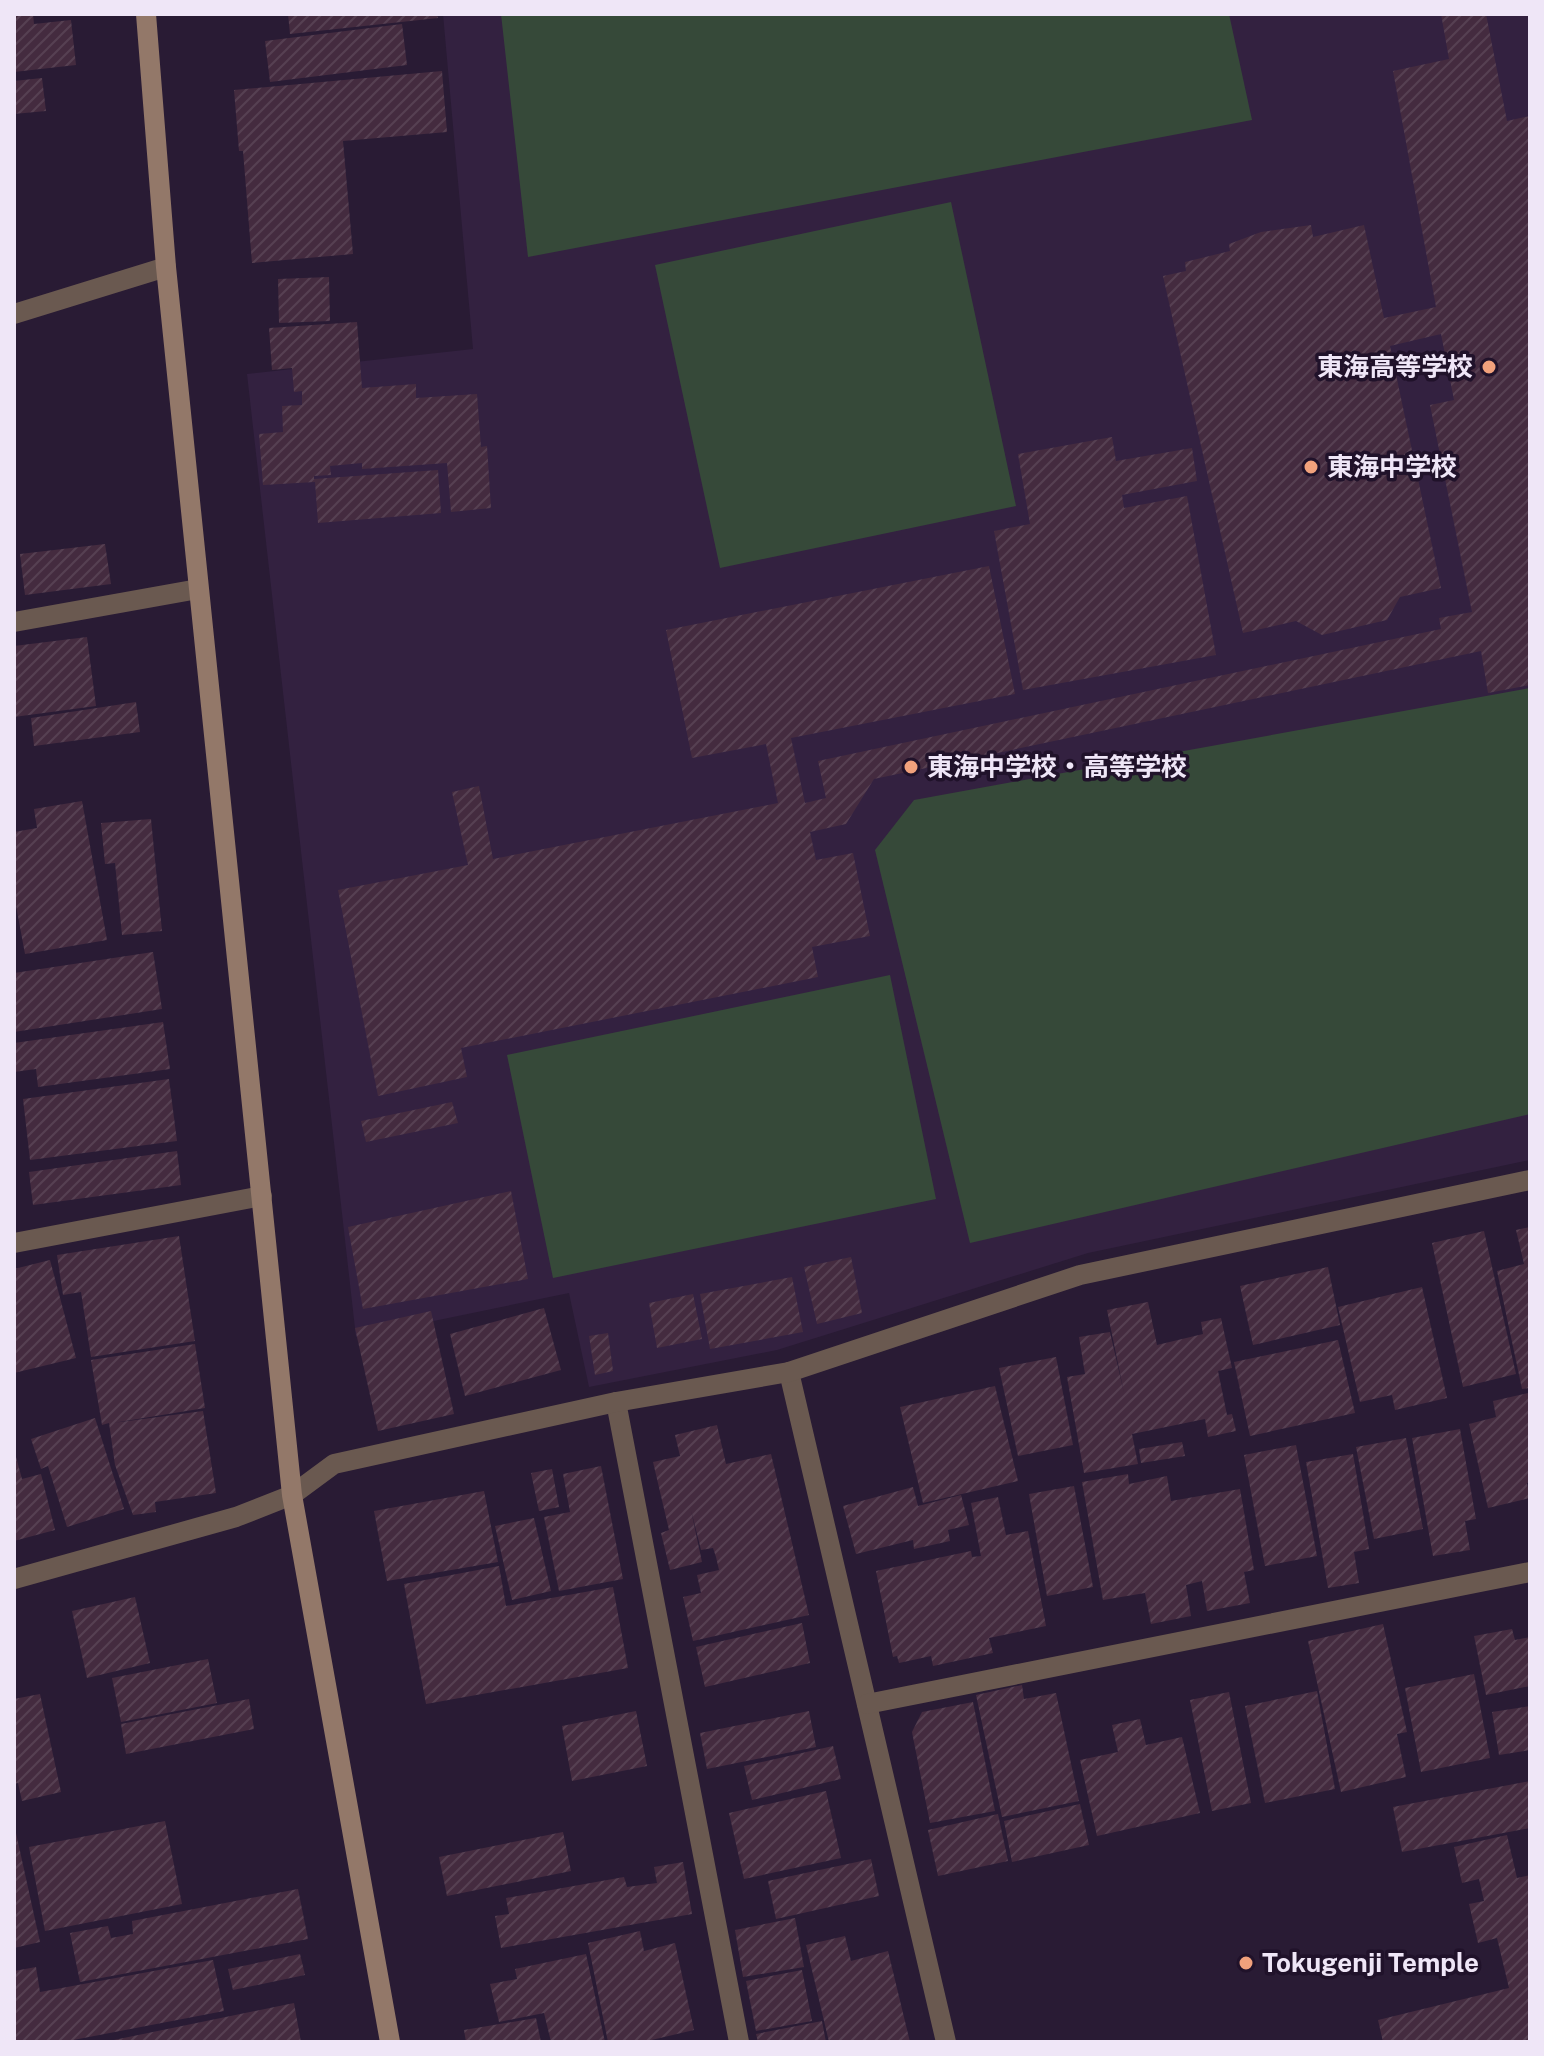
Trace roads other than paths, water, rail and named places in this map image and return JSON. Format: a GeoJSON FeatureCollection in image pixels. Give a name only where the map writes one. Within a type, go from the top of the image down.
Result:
{"type":"FeatureCollection","features":[{"type":"Feature","properties":{"kind":"street"},"geometry":{"type":"LineString","coordinates":[[146,14],[166,267],[292,1495],[390,2042]]}},
{"type":"Feature","properties":{"kind":"street"},"geometry":{"type":"LineString","coordinates":[[14,314],[166,267]]}},
{"type":"Feature","properties":{"kind":"street"},"geometry":{"type":"LineString","coordinates":[[14,622],[198,589]]}},
{"type":"Feature","properties":{"kind":"street"},"geometry":{"type":"LineString","coordinates":[[14,1579],[236,1517],[292,1495],[334,1464],[616,1402],[789,1372],[1080,1275],[1530,1180]]}},
{"type":"Feature","properties":{"kind":"street"},"geometry":{"type":"LineString","coordinates":[[14,1243],[262,1196]]}},
{"type":"Feature","properties":{"kind":"street"},"geometry":{"type":"LineString","coordinates":[[789,1372],[946,2042]]}},
{"type":"Feature","properties":{"kind":"street"},"geometry":{"type":"LineString","coordinates":[[616,1402],[739,2042]]}},
{"type":"Feature","properties":{"kind":"street"},"geometry":{"type":"LineString","coordinates":[[867,1704],[1530,1572]]}},
{"type":"Feature","properties":{"kind":"place","name":"東海高等学校"},"geometry":{"type":"Point","coordinates":[1489,367]}},
{"type":"Feature","properties":{"kind":"place","name":"東海中学校"},"geometry":{"type":"Point","coordinates":[1311,467]}},
{"type":"Feature","properties":{"kind":"place","name":"東海中学校・高等学校"},"geometry":{"type":"Point","coordinates":[911,767]}},
{"type":"Feature","properties":{"kind":"place","name":"Tokugenji Temple"},"geometry":{"type":"Point","coordinates":[1246,1963]}}]}
